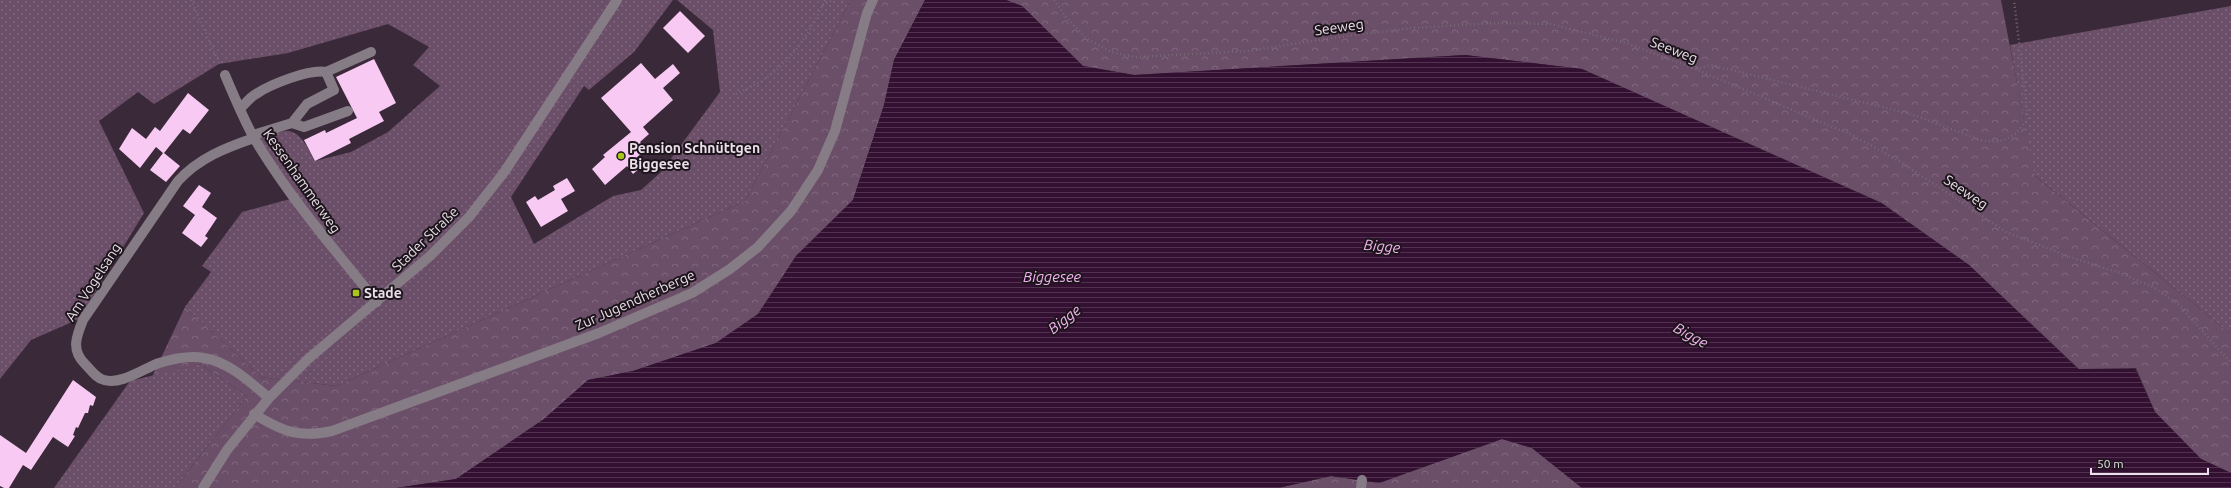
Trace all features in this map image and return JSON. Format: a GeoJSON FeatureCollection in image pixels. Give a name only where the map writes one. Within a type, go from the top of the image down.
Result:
{"type":"FeatureCollection","features":[{"type":"Feature","properties":{"kind":"street","name":"Stader Straße"},"geometry":{"type":"LineString","coordinates":[[203,488],[227,450],[254,414],[269,398],[308,359],[430,256],[483,200],[506,171],[617,0]]}},
{"type":"Feature","properties":{"kind":"street","name":"Zur Jugendherberge"},"geometry":{"type":"LineString","coordinates":[[254,414],[276,427],[300,435],[332,431],[599,333],[692,293],[730,269],[758,247],[791,211],[818,170],[835,130],[867,13],[873,0]]}},
{"type":"Feature","properties":{"kind":"street"},"geometry":{"type":"LineString","coordinates":[[240,109],[255,94],[281,82],[318,70],[326,72],[371,52]]}},
{"type":"Feature","properties":{"kind":"street"},"geometry":{"type":"LineString","coordinates":[[326,72],[334,90],[307,104],[292,123],[304,127],[348,111]]}},
{"type":"Feature","properties":{"kind":"street","name":"Kessenhammerweg"},"geometry":{"type":"LineString","coordinates":[[225,75],[253,136],[294,198],[377,302]]}},
{"type":"Feature","properties":{"kind":"street","name":"Am Vogelsang"},"geometry":{"type":"LineString","coordinates":[[269,398],[219,362],[203,357],[173,360],[123,378],[104,380],[96,376],[78,357],[75,346],[77,334],[83,320],[178,181],[189,169],[204,159],[253,136],[292,123]]}},
{"type":"Feature","properties":{"kind":"path"},"geometry":{"type":"LineString","coordinates":[[191,0],[225,75]]}},
{"type":"Feature","properties":{"kind":"path"},"geometry":{"type":"LineString","coordinates":[[736,94],[767,78],[794,53],[817,18],[825,0]]}},
{"type":"Feature","properties":{"kind":"path"},"geometry":{"type":"LineString","coordinates":[[823,6],[833,0]]}},
{"type":"Feature","properties":{"kind":"path","name":"Seeweg"},"geometry":{"type":"LineString","coordinates":[[1054,0],[1066,17],[1087,39],[1111,52],[1135,57],[1248,51],[1331,38],[1412,28],[1497,23],[1551,24],[1626,43],[1695,69],[1852,135],[1899,160],[2006,232],[2070,257],[2120,273],[2152,287],[2179,305],[2231,363]]}},
{"type":"Feature","properties":{"kind":"path"},"geometry":{"type":"LineString","coordinates":[[1695,69],[1711,65],[1769,79],[1911,114],[1980,140],[1996,142],[2015,134],[2028,119],[2014,0]]}},
{"type":"Feature","properties":{"kind":"green space"},"geometry":{"type":"Polygon","coordinates":[[[0,0],[673,0],[634,52],[589,90],[584,86],[511,197],[534,244],[613,196],[641,190],[661,172],[720,92],[713,30],[677,0],[851,0],[745,201],[336,386],[261,377],[185,307],[211,272],[202,266],[242,212],[294,198],[254,138],[277,132],[292,132],[303,140],[315,161],[351,152],[388,132],[440,86],[413,65],[429,47],[388,24],[288,53],[219,64],[154,104],[138,92],[99,121],[144,213],[79,319],[31,340],[0,379],[0,0]]]}},
{"type":"Feature","properties":{"kind":"green space"},"geometry":{"type":"Polygon","coordinates":[[[851,0],[925,0],[894,60],[884,105],[853,200],[796,256],[758,314],[716,343],[633,371],[588,380],[544,419],[456,479],[396,488],[175,488],[247,396],[200,364],[152,377],[185,307],[261,377],[336,386],[745,201],[851,0]]]}},
{"type":"Feature","properties":{"kind":"green space"},"geometry":{"type":"Polygon","coordinates":[[[1006,0],[2001,0],[2035,176],[2231,334],[2231,473],[2201,459],[2155,412],[2136,368],[2079,369],[1969,265],[1882,203],[1582,69],[1465,55],[1134,75],[1083,66],[1022,6],[1006,0]]]}},
{"type":"Feature","properties":{"kind":"green space"},"geometry":{"type":"Polygon","coordinates":[[[2231,6],[2231,334],[2034,175],[2010,45],[2231,6]]]}},
{"type":"Feature","properties":{"kind":"green space"},"geometry":{"type":"Polygon","coordinates":[[[200,364],[247,396],[175,488],[54,488],[130,381],[200,364]]]}},
{"type":"Feature","properties":{"kind":"green space"},"geometry":{"type":"Polygon","coordinates":[[[1502,439],[1532,448],[1582,488],[1278,488],[1331,476],[1379,483],[1502,439]]]}},
{"type":"Feature","properties":{"kind":"water","name":"Biggesee"},"geometry":{"type":"Polygon","coordinates":[[[925,0],[1006,0],[1022,6],[1083,66],[1134,75],[1465,55],[1582,69],[1881,203],[1969,265],[2078,369],[2135,369],[2155,412],[2201,459],[2231,473],[2231,488],[1582,488],[1532,448],[1502,439],[1379,483],[1331,476],[1278,488],[396,488],[456,479],[544,419],[588,380],[633,371],[716,343],[758,314],[796,256],[853,200],[884,105],[894,60],[925,0]]]}},
{"type":"Feature","properties":{"kind":"building"},"geometry":{"type":"Polygon","coordinates":[[[680,11],[705,36],[688,53],[663,28],[680,11]]]}},
{"type":"Feature","properties":{"kind":"building"},"geometry":{"type":"Polygon","coordinates":[[[374,59],[396,103],[379,112],[384,121],[349,139],[351,143],[315,161],[304,140],[325,130],[326,133],[357,118],[336,77],[374,59]]]}},
{"type":"Feature","properties":{"kind":"building"},"geometry":{"type":"Polygon","coordinates":[[[641,63],[655,79],[673,64],[680,73],[663,88],[673,100],[643,127],[649,134],[640,142],[646,149],[634,160],[640,168],[633,174],[627,166],[605,185],[592,169],[605,157],[603,155],[631,132],[601,98],[641,63]]]}},
{"type":"Feature","properties":{"kind":"building"},"geometry":{"type":"Polygon","coordinates":[[[188,93],[209,110],[190,134],[183,129],[164,153],[180,166],[166,182],[150,170],[163,153],[156,147],[140,168],[119,149],[132,128],[146,139],[155,127],[160,131],[188,93]]]}},
{"type":"Feature","properties":{"kind":"building"},"geometry":{"type":"Polygon","coordinates":[[[567,178],[575,191],[561,199],[568,211],[541,227],[526,202],[535,196],[538,200],[555,190],[553,186],[567,178]]]}},
{"type":"Feature","properties":{"kind":"building"},"geometry":{"type":"Polygon","coordinates":[[[199,185],[211,193],[202,207],[217,218],[205,236],[208,238],[201,247],[182,233],[195,215],[183,206],[199,185]]]}},
{"type":"Feature","properties":{"kind":"building"},"geometry":{"type":"Polygon","coordinates":[[[73,380],[96,397],[93,406],[90,405],[88,413],[85,413],[78,428],[76,427],[73,435],[75,436],[68,447],[53,437],[31,470],[23,465],[9,488],[0,486],[0,435],[26,453],[73,380]]]}},
{"type":"Feature","properties":{"kind":"place","name":"Pension Schnüttgen Biggesee"},"geometry":{"type":"Point","coordinates":[621,156]}},
{"type":"Feature","properties":{"kind":"place","name":"Stade"},"geometry":{"type":"Point","coordinates":[356,293]}},
{"type":"Feature","properties":{"kind":"water label","name":"Bigge"},"geometry":{"type":"Point","coordinates":[1382,246]}},
{"type":"Feature","properties":{"kind":"water label","name":"Bigge"},"geometry":{"type":"Point","coordinates":[1064,319]}},
{"type":"Feature","properties":{"kind":"water label","name":"Bigge"},"geometry":{"type":"Point","coordinates":[1691,335]}}]}
